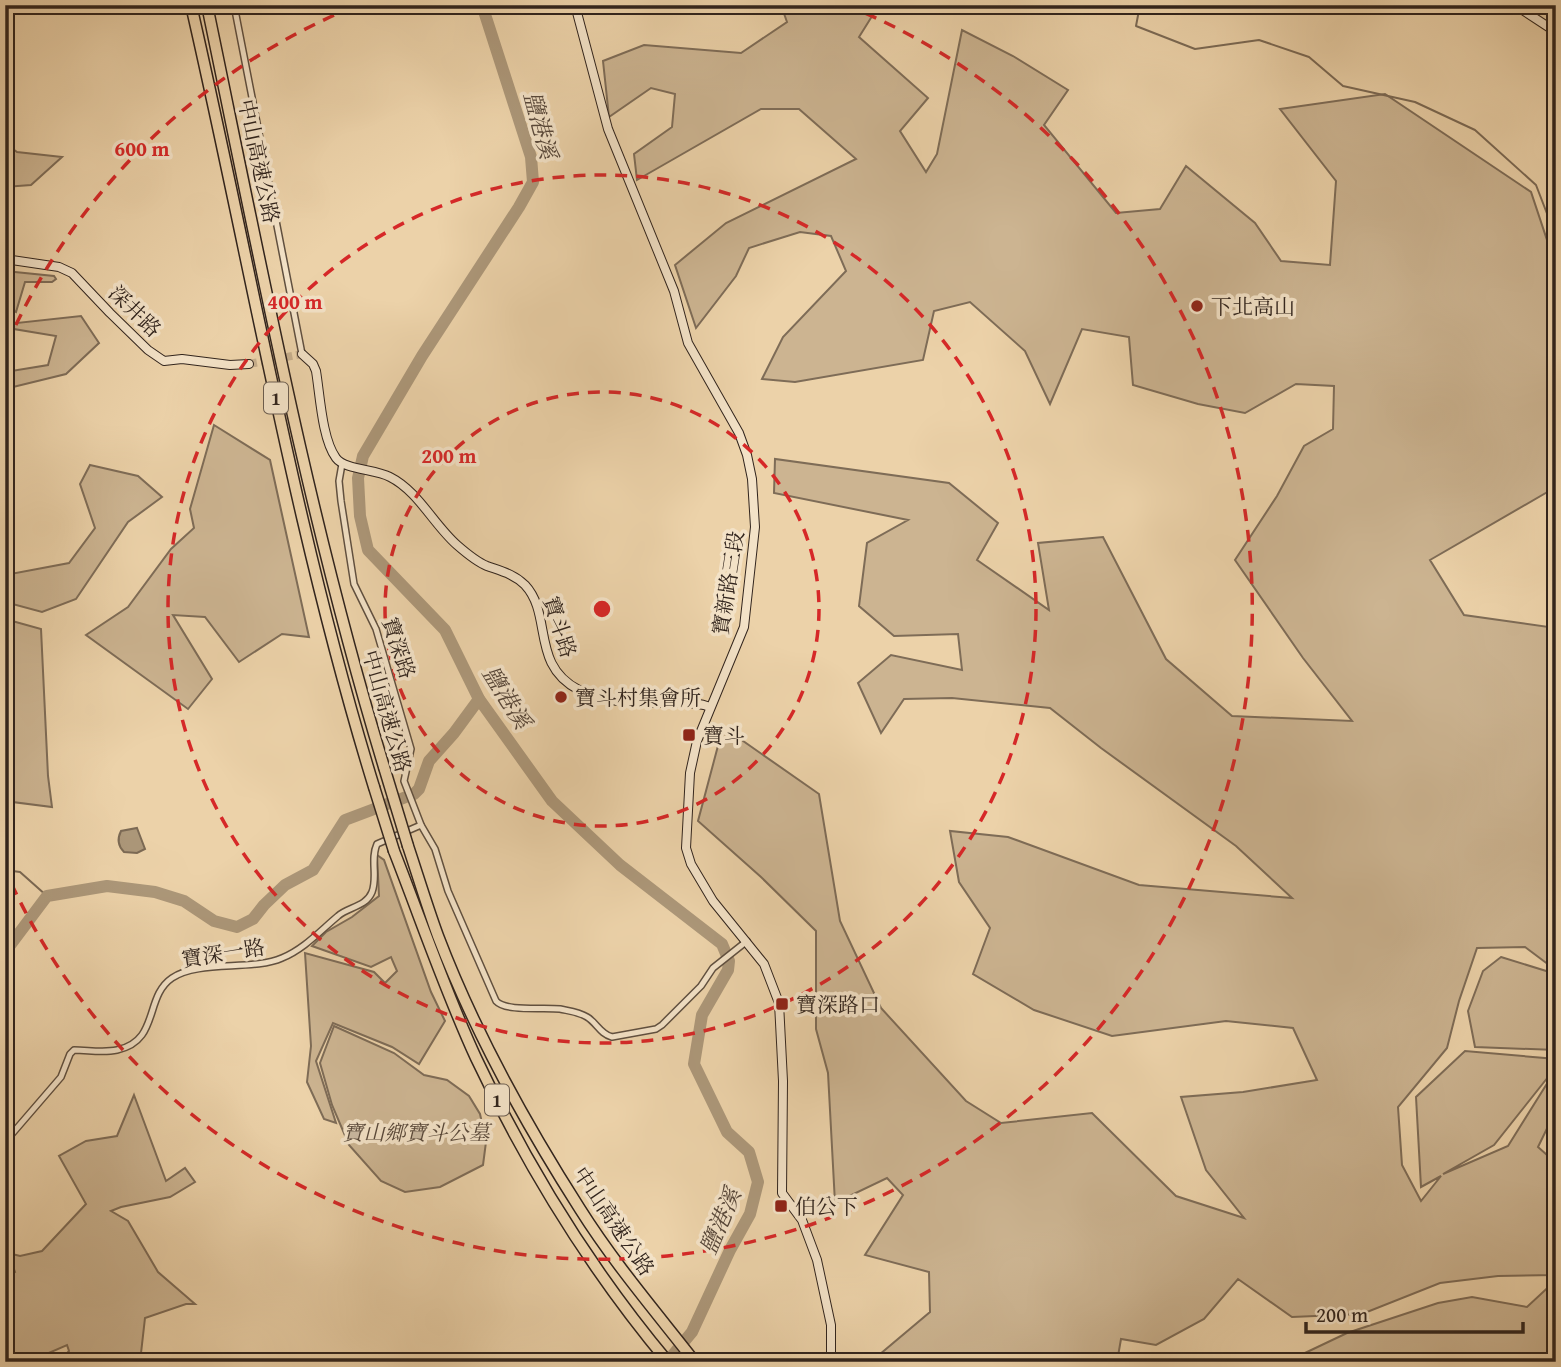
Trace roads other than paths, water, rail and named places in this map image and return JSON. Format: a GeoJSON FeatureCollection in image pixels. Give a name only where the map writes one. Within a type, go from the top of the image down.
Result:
{"type":"FeatureCollection","features":[{"type":"Feature","properties":{"kind":"highway","name":"中山高速公路"},"geometry":{"type":"LineString","coordinates":[[191,5],[296,493],[332,643],[394,851],[475,1056],[517,1139],[567,1223],[639,1328],[668,1362]]}},
{"type":"Feature","properties":{"kind":"highway","name":"中山高速公路"},"geometry":{"type":"LineString","coordinates":[[207,5],[291,410],[352,663],[439,937],[482,1035],[580,1210],[695,1362]]}},
{"type":"Feature","properties":{"kind":"street","name":"寶深路"},"geometry":{"type":"LineString","coordinates":[[234,5],[302,354],[313,363],[316,371],[330,446],[342,464],[339,481],[354,584],[376,628],[411,748],[404,781],[421,825],[435,849],[447,891],[482,974],[499,1005],[560,1009],[577,1013],[594,1023],[604,1035],[612,1037],[656,1029],[662,1025],[701,986],[713,968],[747,941]]}},
{"type":"Feature","properties":{"kind":"street","name":"寶新路三段"},"geometry":{"type":"LineString","coordinates":[[575,5],[608,129],[674,291],[688,342],[739,433],[752,479],[755,527],[744,627],[697,741],[690,773],[686,848],[691,864],[713,901],[747,941],[769,974],[779,1003],[783,1081],[782,1193],[803,1220],[817,1259],[831,1325],[831,1362]]}},
{"type":"Feature","properties":{"kind":"street"},"geometry":{"type":"LineString","coordinates":[[1515,5],[1556,32]]}},
{"type":"Feature","properties":{"kind":"street","name":"深井路"},"geometry":{"type":"LineString","coordinates":[[5,259],[59,267],[72,273],[148,350],[164,361],[183,359],[230,365],[249,364]]}},
{"type":"Feature","properties":{"kind":"street","name":"寶斗路"},"geometry":{"type":"LineString","coordinates":[[342,464],[374,470],[398,481],[456,544],[482,564],[514,576],[526,587],[534,603],[548,656],[555,670],[571,685],[589,694],[614,700],[710,706]]}},
{"type":"Feature","properties":{"kind":"street","name":"寶深一路"},"geometry":{"type":"LineString","coordinates":[[5,1142],[61,1077],[74,1050],[104,1052],[133,1044],[144,1035],[155,1002],[164,985],[174,976],[212,967],[263,964],[299,949],[340,914],[358,906],[371,895],[377,844],[421,825]]}},
{"type":"Feature","properties":{"kind":"waterway","name":"鹽港溪"},"geometry":{"type":"LineString","coordinates":[[482,5],[531,157],[533,182],[422,356],[363,456],[358,478],[360,516],[368,550],[445,630],[479,699],[552,801],[620,865],[722,944],[729,961],[728,970],[702,1015],[694,1064],[727,1132],[749,1152],[758,1182],[750,1214],[692,1332],[667,1362]]}},
{"type":"Feature","properties":{"kind":"waterway"},"geometry":{"type":"LineString","coordinates":[[1140,5],[1136,26],[1195,49],[1259,40],[1309,57],[1343,86],[1415,102],[1475,130],[1536,185],[1556,237]]}},
{"type":"Feature","properties":{"kind":"waterway"},"geometry":{"type":"LineString","coordinates":[[5,952],[47,896],[107,886],[155,892],[184,901],[214,921],[237,927],[253,919],[285,885],[313,870],[345,820],[414,794],[419,789],[429,761],[479,699]]}},
{"type":"Feature","properties":{"kind":"waterway"},"geometry":{"type":"LineString","coordinates":[[5,870],[20,872],[47,896]]}},
{"type":"Feature","properties":{"kind":"tunnel"},"geometry":{"type":"LineString","coordinates":[[249,364],[302,354]]}},
{"type":"Feature","properties":{"kind":"place","name":"下北高山"},"geometry":{"type":"Point","coordinates":[1197,306]}},
{"type":"Feature","properties":{"kind":"place","name":"寶斗村集會所"},"geometry":{"type":"Point","coordinates":[561,697]}},
{"type":"Feature","properties":{"kind":"place","name":"寶斗"},"geometry":{"type":"Point","coordinates":[689,735]}},
{"type":"Feature","properties":{"kind":"place","name":"寶深路口"},"geometry":{"type":"Point","coordinates":[782,1004]}},
{"type":"Feature","properties":{"kind":"place","name":"伯公下"},"geometry":{"type":"Point","coordinates":[781,1206]}},
{"type":"Feature","properties":{"kind":"park label","name":"寶山鄉寶斗公墓"},"geometry":{"type":"Point","coordinates":[416,1132]}}]}
